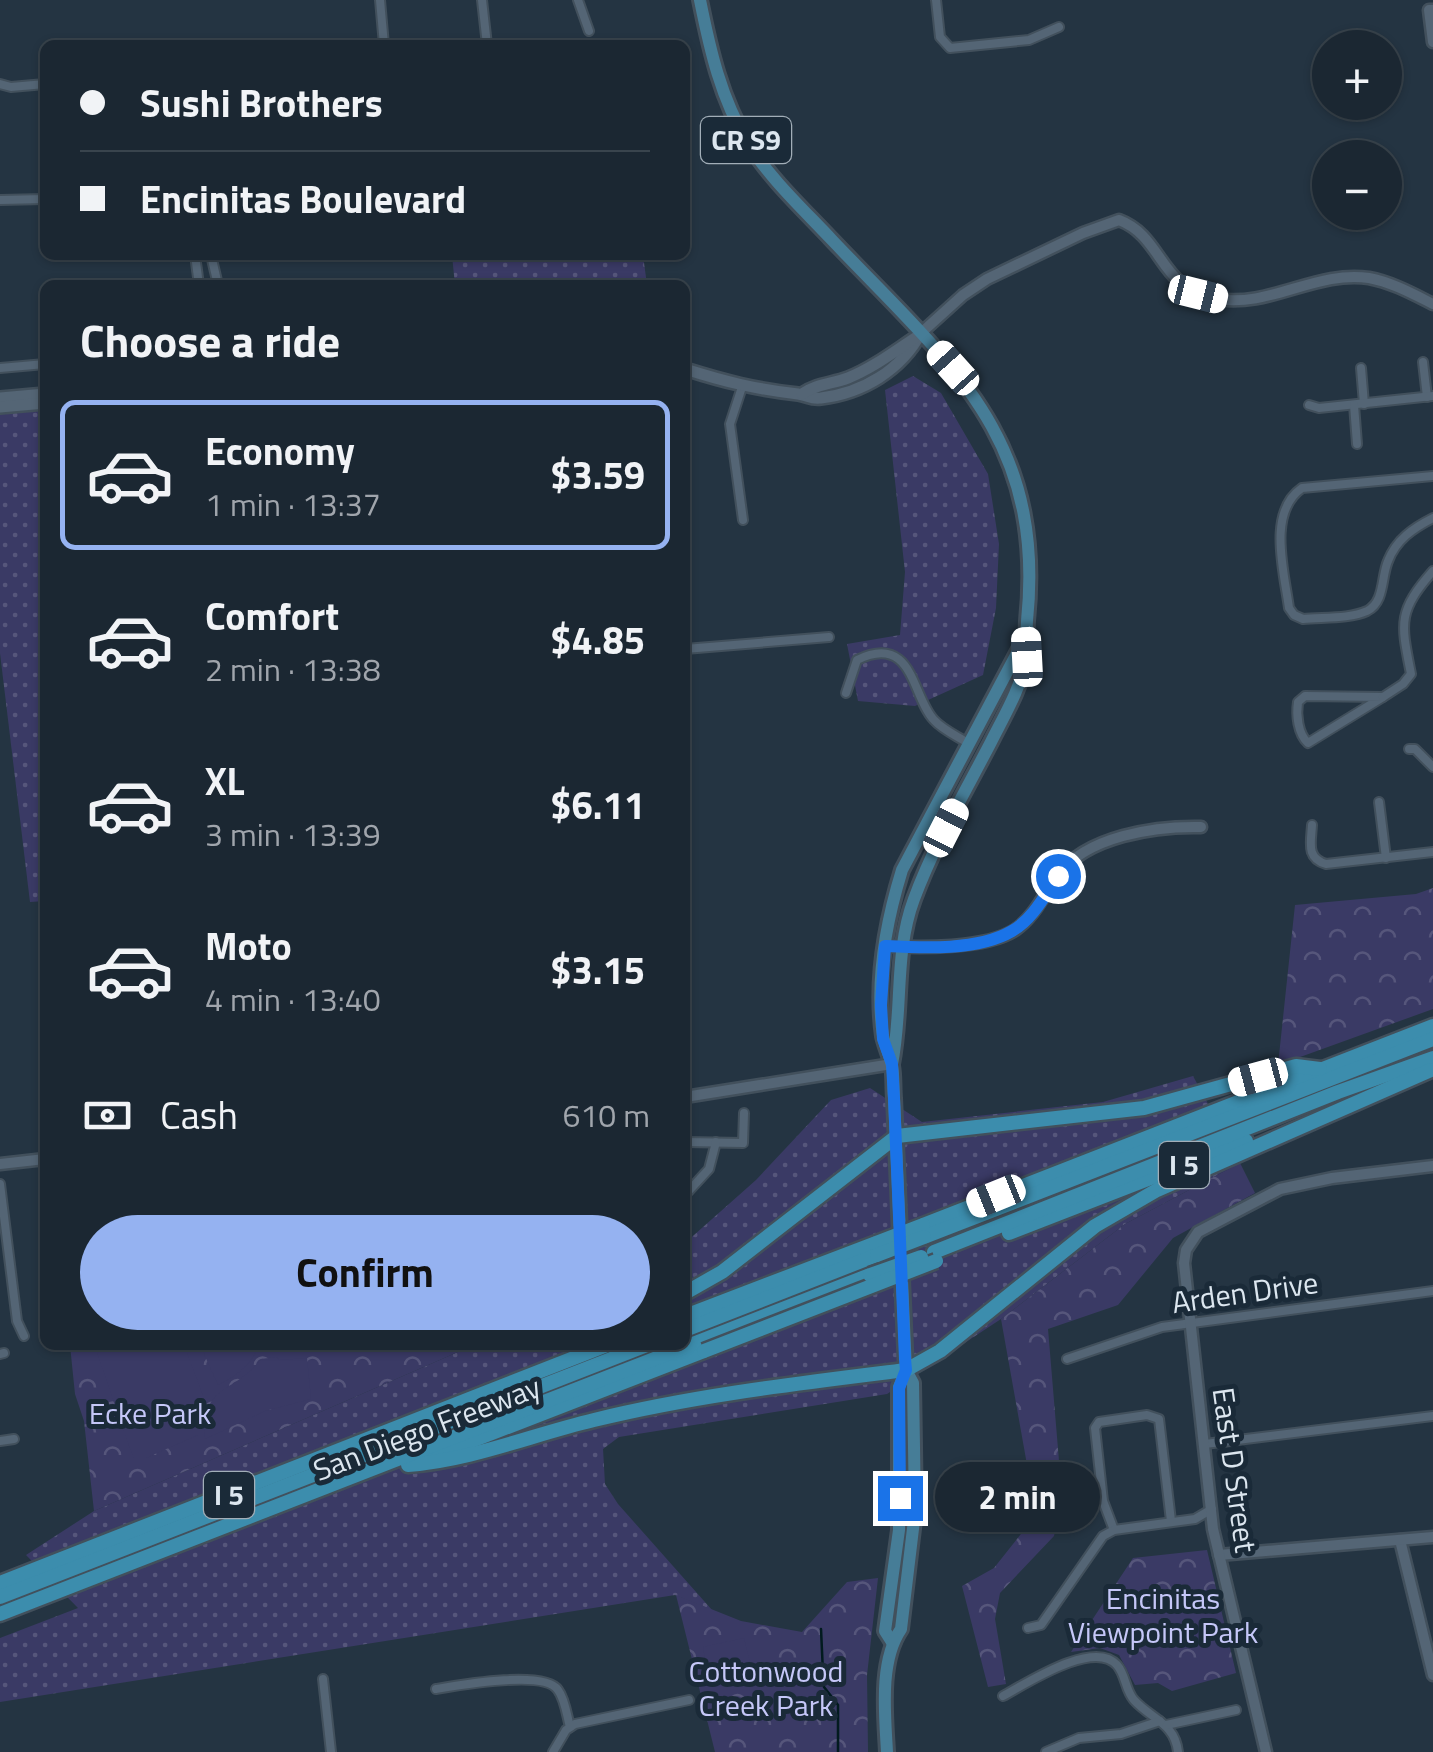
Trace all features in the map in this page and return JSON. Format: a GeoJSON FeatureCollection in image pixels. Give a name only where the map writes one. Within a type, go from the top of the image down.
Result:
{"type":"FeatureCollection","features":[{"type":"Feature","properties":{"kind":"highway","name":"I 5"},"geometry":{"type":"LineString","coordinates":[[690,1314],[876,1250],[1433,1026]]}},
{"type":"Feature","properties":{"kind":"highway"},"geometry":{"type":"LineString","coordinates":[[924,1231],[1433,1039]]}},
{"type":"Feature","properties":{"kind":"highway"},"geometry":{"type":"LineString","coordinates":[[690,1291],[722,1272],[897,1136],[1144,1108],[1296,1066],[1320,1069]]}},
{"type":"Feature","properties":{"kind":"highway"},"geometry":{"type":"LineString","coordinates":[[408,1465],[449,1462],[590,1420],[665,1404],[906,1370],[940,1351],[1095,1226],[1157,1190],[1432,1066]]}},
{"type":"Feature","properties":{"kind":"highway","name":"San Diego Freeway"},"geometry":{"type":"LineString","coordinates":[[0,1624],[704,1351],[935,1256],[1432,1066]]}},
{"type":"Feature","properties":{"kind":"highway"},"geometry":{"type":"LineString","coordinates":[[690,1328],[876,1250]]}},
{"type":"Feature","properties":{"kind":"highway"},"geometry":{"type":"LineString","coordinates":[[690,1346],[870,1276],[935,1256]]}},
{"type":"Feature","properties":{"kind":"highway"},"geometry":{"type":"LineString","coordinates":[[572,1358],[586,1350]]}},
{"type":"Feature","properties":{"kind":"highway","name":"San Diego Freeway"},"geometry":{"type":"LineString","coordinates":[[0,1583],[594,1350]]}},
{"type":"Feature","properties":{"kind":"highway"},"geometry":{"type":"LineString","coordinates":[[0,1596],[634,1350]]}},
{"type":"Feature","properties":{"kind":"highway"},"geometry":{"type":"LineString","coordinates":[[0,1614],[680,1350]]}},
{"type":"Feature","properties":{"kind":"main road","name":"CR S9"},"geometry":{"type":"LineString","coordinates":[[700,0],[713,61],[726,100],[746,140],[780,186],[921,333],[981,406],[1016,475],[1028,525],[1031,584],[1027,657],[1017,688],[924,872],[903,947],[899,1029],[892,1064],[906,1370],[899,1388],[899,1530],[885,1631],[892,1642],[886,1704],[887,1752]]}},
{"type":"Feature","properties":{"kind":"main road"},"geometry":{"type":"LineString","coordinates":[[690,370],[742,387],[802,394],[875,364],[921,333]]}},
{"type":"Feature","properties":{"kind":"main road"},"geometry":{"type":"LineString","coordinates":[[0,398],[40,394]]}},
{"type":"Feature","properties":{"kind":"main road"},"geometry":{"type":"LineString","coordinates":[[0,407],[40,403]]}},
{"type":"Feature","properties":{"kind":"main road","name":"CR S9"},"geometry":{"type":"LineString","coordinates":[[892,1064],[883,1039],[881,1005],[890,909],[902,870],[1026,636]]}},
{"type":"Feature","properties":{"kind":"street"},"geometry":{"type":"LineString","coordinates":[[380,0],[384,40]]}},
{"type":"Feature","properties":{"kind":"street"},"geometry":{"type":"LineString","coordinates":[[482,0],[486,40]]}},
{"type":"Feature","properties":{"kind":"street"},"geometry":{"type":"LineString","coordinates":[[578,0],[588,31]]}},
{"type":"Feature","properties":{"kind":"street"},"geometry":{"type":"LineString","coordinates":[[936,0],[940,37],[950,48],[1028,40],[1059,27]]}},
{"type":"Feature","properties":{"kind":"street"},"geometry":{"type":"LineString","coordinates":[[1430,7],[1433,42]]}},
{"type":"Feature","properties":{"kind":"street"},"geometry":{"type":"LineString","coordinates":[[0,84],[40,84]]}},
{"type":"Feature","properties":{"kind":"street"},"geometry":{"type":"LineString","coordinates":[[0,200],[40,198]]}},
{"type":"Feature","properties":{"kind":"street"},"geometry":{"type":"LineString","coordinates":[[921,333],[963,295],[987,280],[1083,232],[1119,220],[1141,232],[1183,287],[1220,300],[1252,300],[1328,279],[1355,277],[1372,278],[1433,304]]}},
{"type":"Feature","properties":{"kind":"street"},"geometry":{"type":"LineString","coordinates":[[1309,404],[1319,408],[1430,397],[1423,362]]}},
{"type":"Feature","properties":{"kind":"street"},"geometry":{"type":"LineString","coordinates":[[0,368],[40,364]]}},
{"type":"Feature","properties":{"kind":"street"},"geometry":{"type":"LineString","coordinates":[[1357,444],[1361,368]]}},
{"type":"Feature","properties":{"kind":"street"},"geometry":{"type":"LineString","coordinates":[[742,387],[730,424],[743,520]]}},
{"type":"Feature","properties":{"kind":"street"},"geometry":{"type":"LineString","coordinates":[[1433,476],[1302,488],[1291,496],[1284,509],[1281,538],[1288,608],[1304,619],[1368,610],[1378,600],[1392,552],[1406,534],[1433,518]]}},
{"type":"Feature","properties":{"kind":"street"},"geometry":{"type":"LineString","coordinates":[[1383,696],[1305,696],[1298,702],[1297,710],[1302,738],[1308,743],[1316,741],[1403,684],[1411,674],[1403,614],[1433,575]]}},
{"type":"Feature","properties":{"kind":"street"},"geometry":{"type":"LineString","coordinates":[[690,649],[829,637]]}},
{"type":"Feature","properties":{"kind":"street"},"geometry":{"type":"LineString","coordinates":[[846,692],[857,660],[872,655],[892,658],[910,670],[933,720],[968,743]]}},
{"type":"Feature","properties":{"kind":"street"},"geometry":{"type":"LineString","coordinates":[[1409,749],[1433,767]]}},
{"type":"Feature","properties":{"kind":"street"},"geometry":{"type":"LineString","coordinates":[[1379,802],[1386,858]]}},
{"type":"Feature","properties":{"kind":"street"},"geometry":{"type":"LineString","coordinates":[[1312,825],[1310,854],[1316,862],[1433,852]]}},
{"type":"Feature","properties":{"kind":"street"},"geometry":{"type":"LineString","coordinates":[[885,946],[975,943],[1000,936],[1015,930],[1038,907],[1058,876],[1087,849],[1152,831],[1201,827]]}},
{"type":"Feature","properties":{"kind":"street"},"geometry":{"type":"LineString","coordinates":[[690,1096],[892,1064]]}},
{"type":"Feature","properties":{"kind":"street"},"geometry":{"type":"LineString","coordinates":[[690,1142],[744,1144],[744,1113]]}},
{"type":"Feature","properties":{"kind":"street"},"geometry":{"type":"LineString","coordinates":[[690,1189],[709,1168],[716,1142]]}},
{"type":"Feature","properties":{"kind":"street"},"geometry":{"type":"LineString","coordinates":[[0,1164],[40,1160]]}},
{"type":"Feature","properties":{"kind":"street","name":"East D Street"},"geometry":{"type":"LineString","coordinates":[[1266,1752],[1213,1528],[1186,1250],[1198,1232],[1280,1190],[1332,1178],[1433,1166]]}},
{"type":"Feature","properties":{"kind":"street"},"geometry":{"type":"LineString","coordinates":[[0,1184],[17,1321],[24,1336]]}},
{"type":"Feature","properties":{"kind":"street","name":"Arden Drive"},"geometry":{"type":"LineString","coordinates":[[1067,1359],[1162,1327],[1433,1291]]}},
{"type":"Feature","properties":{"kind":"street"},"geometry":{"type":"LineString","coordinates":[[1114,1530],[1102,1501],[1095,1428],[1098,1422],[1147,1414],[1159,1419],[1171,1520]]}},
{"type":"Feature","properties":{"kind":"street"},"geometry":{"type":"LineString","coordinates":[[1205,1444],[1433,1416]]}},
{"type":"Feature","properties":{"kind":"street"},"geometry":{"type":"LineString","coordinates":[[0,1441],[14,1439]]}},
{"type":"Feature","properties":{"kind":"street"},"geometry":{"type":"LineString","coordinates":[[1028,1628],[1040,1626],[1094,1547],[1114,1530],[1195,1519],[1212,1509]]}},
{"type":"Feature","properties":{"kind":"street"},"geometry":{"type":"LineString","coordinates":[[1195,1519],[1213,1528]]}},
{"type":"Feature","properties":{"kind":"street"},"geometry":{"type":"LineString","coordinates":[[1219,1555],[1433,1537]]}},
{"type":"Feature","properties":{"kind":"street"},"geometry":{"type":"LineString","coordinates":[[1400,1540],[1433,1674]]}},
{"type":"Feature","properties":{"kind":"street"},"geometry":{"type":"LineString","coordinates":[[1003,1696],[1056,1667],[1098,1656],[1114,1661],[1133,1700],[1173,1733],[1178,1752]]}},
{"type":"Feature","properties":{"kind":"street"},"geometry":{"type":"LineString","coordinates":[[323,1679],[331,1752]]}},
{"type":"Feature","properties":{"kind":"street"},"geometry":{"type":"LineString","coordinates":[[436,1689],[491,1681],[540,1680],[560,1692],[570,1727]]}},
{"type":"Feature","properties":{"kind":"street"},"geometry":{"type":"LineString","coordinates":[[553,1752],[570,1727],[690,1700]]}},
{"type":"Feature","properties":{"kind":"street"},"geometry":{"type":"LineString","coordinates":[[1046,1752],[1080,1738],[1121,1734],[1236,1710]]}},
{"type":"Feature","properties":{"kind":"green space"},"geometry":{"type":"Polygon","coordinates":[[[452,260],[644,260],[646,280],[454,280],[452,260]]]}},
{"type":"Feature","properties":{"kind":"green space"},"geometry":{"type":"Polygon","coordinates":[[[913,376],[941,393],[988,474],[999,544],[996,608],[983,675],[915,706],[858,701],[847,644],[900,635],[905,572],[885,390],[913,376]]]}},
{"type":"Feature","properties":{"kind":"green space"},"geometry":{"type":"Polygon","coordinates":[[[40,408],[40,901],[30,902],[0,653],[0,412],[40,408]]]}},
{"type":"Feature","properties":{"kind":"green space"},"geometry":{"type":"Polygon","coordinates":[[[1433,888],[1433,1009],[1278,1065],[1295,905],[1416,894],[1433,888]]]}},
{"type":"Feature","properties":{"kind":"green space"},"geometry":{"type":"Polygon","coordinates":[[[1193,1076],[1240,1163],[1125,1224],[1001,1319],[887,1394],[619,1437],[603,1449],[605,1484],[618,1504],[712,1610],[675,1595],[0,1702],[0,1638],[78,1608],[26,1555],[94,1511],[463,1350],[690,1350],[690,1239],[756,1180],[831,1100],[870,1088],[922,1122],[1103,1102],[1193,1076]]]}},
{"type":"Feature","properties":{"kind":"green space"},"geometry":{"type":"Polygon","coordinates":[[[1240,1163],[1255,1193],[1173,1238],[1118,1305],[1048,1329],[1062,1497],[1054,1536],[1000,1593],[995,1619],[1006,1684],[988,1687],[962,1586],[994,1568],[1036,1515],[1001,1319],[1125,1224],[1240,1163]]]}},
{"type":"Feature","properties":{"kind":"green space","name":"Ecke Park"},"geometry":{"type":"Polygon","coordinates":[[[71,1350],[463,1350],[94,1511],[84,1421],[75,1394],[71,1350]]]}},
{"type":"Feature","properties":{"kind":"green space"},"geometry":{"type":"Polygon","coordinates":[[[186,1350],[204,1398],[198,1411],[198,1435],[146,1458],[134,1458],[97,1353],[186,1350]]]}},
{"type":"Feature","properties":{"kind":"green space"},"geometry":{"type":"Polygon","coordinates":[[[202,1350],[256,1350],[243,1369],[218,1385],[202,1350]]]}},
{"type":"Feature","properties":{"kind":"green space"},"geometry":{"type":"Polygon","coordinates":[[[307,1358],[311,1399],[265,1411],[205,1439],[205,1421],[214,1399],[261,1359],[307,1358]]]}},
{"type":"Feature","properties":{"kind":"green space","name":"Encinitas Viewpoint Park"},"geometry":{"type":"Polygon","coordinates":[[[1207,1550],[1236,1673],[1172,1691],[1158,1683],[1135,1685],[1119,1655],[1100,1648],[1071,1652],[1133,1558],[1207,1550]]]}},
{"type":"Feature","properties":{"kind":"green space","name":"Cottonwood Creek Park"},"geometry":{"type":"Polygon","coordinates":[[[878,1578],[867,1675],[868,1752],[715,1752],[676,1595],[741,1621],[802,1632],[847,1582],[878,1578]]]}},
{"type":"Feature","properties":{"kind":"green space"},"geometry":{"type":"Polygon","coordinates":[[[744,1638],[753,1675],[750,1681],[714,1687],[709,1684],[703,1647],[744,1638]]]}},
{"type":"Feature","properties":{"kind":"waterway"},"geometry":{"type":"LineString","coordinates":[[821,1629],[823,1673]]}},
{"type":"Feature","properties":{"kind":"waterway"},"geometry":{"type":"LineString","coordinates":[[823,1681],[838,1705],[838,1752]]}},
{"type":"Feature","properties":{"kind":"route"},"geometry":{"type":"LineString","coordinates":[[900,1498],[899,1388],[906,1370],[897,1136],[892,1064],[883,1039],[881,1005],[885,946],[975,943],[1015,930],[1038,907],[1058,876]]}}]}
